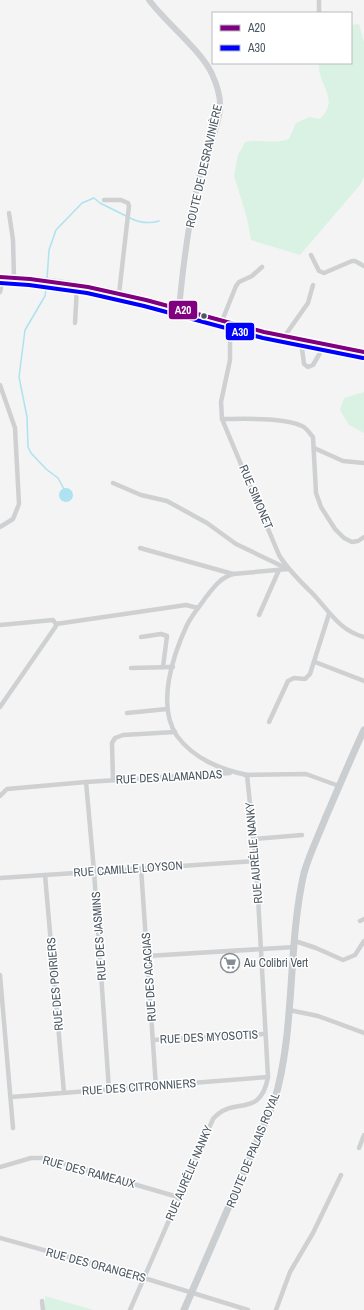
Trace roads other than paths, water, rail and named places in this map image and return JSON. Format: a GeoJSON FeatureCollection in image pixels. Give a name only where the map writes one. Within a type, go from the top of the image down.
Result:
{"type":"FeatureCollection","features":[{"type":"Feature","properties":{"kind":"main road","name":"ROUTE DE DESRAVINIÈRE"},"geometry":{"type":"LineString","coordinates":[[149,0],[212,72],[220,98],[220,109],[199,182],[192,213],[183,264],[179,308]]}},
{"type":"Feature","properties":{"kind":"main road"},"geometry":{"type":"LineString","coordinates":[[2,277],[57,282],[119,294],[179,308],[284,337],[324,346],[364,352]]}},
{"type":"Feature","properties":{"kind":"main road","name":"ROUTE DE PALAIS ROYAL"},"geometry":{"type":"LineString","coordinates":[[184,1310],[274,1102],[279,1085],[289,1010],[295,944],[304,873],[339,786],[364,730]]}},
{"type":"Feature","properties":{"kind":"street"},"geometry":{"type":"LineString","coordinates":[[319,0],[319,12]]}},
{"type":"Feature","properties":{"kind":"street"},"geometry":{"type":"LineString","coordinates":[[104,200],[121,200],[128,203],[129,206],[119,294]]}},
{"type":"Feature","properties":{"kind":"street"},"geometry":{"type":"LineString","coordinates":[[9,213],[13,240],[14,278]]}},
{"type":"Feature","properties":{"kind":"street"},"geometry":{"type":"LineString","coordinates":[[311,255],[319,270],[324,273],[352,261],[356,261],[364,266]]}},
{"type":"Feature","properties":{"kind":"street"},"geometry":{"type":"LineString","coordinates":[[222,321],[236,286],[239,282],[252,276],[262,267]]}},
{"type":"Feature","properties":{"kind":"street"},"geometry":{"type":"LineString","coordinates":[[0,292],[2,277]]}},
{"type":"Feature","properties":{"kind":"street"},"geometry":{"type":"LineString","coordinates":[[284,337],[308,303],[313,285]]}},
{"type":"Feature","properties":{"kind":"street"},"geometry":{"type":"LineString","coordinates":[[75,324],[77,286]]}},
{"type":"Feature","properties":{"kind":"street","name":"RUE SIMONET"},"geometry":{"type":"LineString","coordinates":[[230,323],[230,360],[220,402],[222,419],[279,555],[288,569],[314,595],[329,614],[346,629],[364,637]]}},
{"type":"Feature","properties":{"kind":"street"},"geometry":{"type":"LineString","coordinates":[[301,341],[304,364],[308,367],[312,365],[324,346]]}},
{"type":"Feature","properties":{"kind":"street"},"geometry":{"type":"LineString","coordinates":[[0,385],[16,428],[19,504],[13,519],[0,527]]}},
{"type":"Feature","properties":{"kind":"street"},"geometry":{"type":"LineString","coordinates":[[222,419],[269,420],[302,426],[313,437],[316,493],[321,507],[335,529],[344,538],[352,542],[364,538]]}},
{"type":"Feature","properties":{"kind":"street"},"geometry":{"type":"LineString","coordinates":[[314,448],[343,461],[364,464]]}},
{"type":"Feature","properties":{"kind":"street"},"geometry":{"type":"LineString","coordinates":[[113,483],[141,495],[167,501],[207,523],[236,544],[288,569]]}},
{"type":"Feature","properties":{"kind":"street"},"geometry":{"type":"LineString","coordinates":[[140,548],[233,574]]}},
{"type":"Feature","properties":{"kind":"street"},"geometry":{"type":"LineString","coordinates":[[247,775],[223,769],[211,764],[192,751],[175,732],[168,709],[168,681],[187,624],[218,582],[225,576],[233,574],[288,569]]}},
{"type":"Feature","properties":{"kind":"street"},"geometry":{"type":"LineString","coordinates":[[259,615],[279,570]]}},
{"type":"Feature","properties":{"kind":"street"},"geometry":{"type":"LineString","coordinates":[[0,707],[56,626],[186,605],[198,608]]}},
{"type":"Feature","properties":{"kind":"street"},"geometry":{"type":"LineString","coordinates":[[269,722],[288,681],[294,678],[302,680],[308,678],[315,662],[329,614]]}},
{"type":"Feature","properties":{"kind":"street"},"geometry":{"type":"LineString","coordinates":[[0,625],[53,620],[56,626]]}},
{"type":"Feature","properties":{"kind":"street"},"geometry":{"type":"LineString","coordinates":[[141,637],[161,634],[167,636],[163,667]]}},
{"type":"Feature","properties":{"kind":"street"},"geometry":{"type":"LineString","coordinates":[[315,662],[364,681]]}},
{"type":"Feature","properties":{"kind":"street"},"geometry":{"type":"LineString","coordinates":[[131,668],[173,667]]}},
{"type":"Feature","properties":{"kind":"street"},"geometry":{"type":"LineString","coordinates":[[127,713],[168,709]]}},
{"type":"Feature","properties":{"kind":"street"},"geometry":{"type":"LineString","coordinates":[[113,780],[112,743],[114,738],[123,735],[175,732]]}},
{"type":"Feature","properties":{"kind":"street","name":"RUE DES ALAMANDAS"},"geometry":{"type":"LineString","coordinates":[[0,796],[7,789],[218,773],[247,775],[306,774],[339,786]]}},
{"type":"Feature","properties":{"kind":"street","name":"RUE AURÉLIE NANKY"},"geometry":{"type":"LineString","coordinates":[[130,1310],[213,1119],[220,1112],[258,1101],[264,1094],[268,1078],[256,861],[252,838],[247,775]]}},
{"type":"Feature","properties":{"kind":"street","name":"RUE DES JASMINS"},"geometry":{"type":"LineString","coordinates":[[86,782],[94,871],[109,1090]]}},
{"type":"Feature","properties":{"kind":"street"},"geometry":{"type":"LineString","coordinates":[[252,838],[302,836]]}},
{"type":"Feature","properties":{"kind":"street","name":"RUE CAMILLE LOYSON"},"geometry":{"type":"LineString","coordinates":[[0,878],[256,861]]}},
{"type":"Feature","properties":{"kind":"street","name":"RUE DES ACACIAS"},"geometry":{"type":"LineString","coordinates":[[141,868],[156,1087]]}},
{"type":"Feature","properties":{"kind":"street","name":"RUE DES POIRIERS"},"geometry":{"type":"LineString","coordinates":[[45,875],[64,1092]]}},
{"type":"Feature","properties":{"kind":"street"},"geometry":{"type":"LineString","coordinates":[[147,956],[262,948],[295,944],[316,948],[343,960],[355,954],[364,941]]}},
{"type":"Feature","properties":{"kind":"street"},"geometry":{"type":"LineString","coordinates":[[0,976],[11,1097],[12,1128]]}},
{"type":"Feature","properties":{"kind":"street"},"geometry":{"type":"LineString","coordinates":[[289,1010],[318,1016],[364,1033]]}},
{"type":"Feature","properties":{"kind":"street","name":"RUE DES MYOSOTIS"},"geometry":{"type":"LineString","coordinates":[[153,1040],[265,1034]]}},
{"type":"Feature","properties":{"kind":"street"},"geometry":{"type":"LineString","coordinates":[[0,1056],[7,1055]]}},
{"type":"Feature","properties":{"kind":"street","name":"RUE DES CITRONNIERS"},"geometry":{"type":"LineString","coordinates":[[11,1097],[268,1078]]}},
{"type":"Feature","properties":{"kind":"street"},"geometry":{"type":"LineString","coordinates":[[359,1148],[364,1135]]}},
{"type":"Feature","properties":{"kind":"street","name":"RUE DES RAMEAUX"},"geometry":{"type":"LineString","coordinates":[[0,1167],[31,1158],[44,1158],[178,1197]]}},
{"type":"Feature","properties":{"kind":"street"},"geometry":{"type":"LineString","coordinates":[[276,1310],[290,1272],[313,1233],[341,1175]]}},
{"type":"Feature","properties":{"kind":"street","name":"RUE DES ORANGERS"},"geometry":{"type":"LineString","coordinates":[[0,1238],[144,1278],[248,1310]]}},
{"type":"Feature","properties":{"kind":"street"},"geometry":{"type":"LineString","coordinates":[[42,1301],[43,1310]]}},
{"type":"Feature","properties":{"kind":"water"},"geometry":{"type":"Polygon","coordinates":[[[66,488],[71,490],[73,495],[71,500],[66,502],[61,500],[59,495],[61,490],[66,488]]]}},
{"type":"Feature","properties":{"kind":"waterway"},"geometry":{"type":"LineString","coordinates":[[47,279],[49,250],[56,230],[82,203],[94,198],[100,203],[126,216]]}},
{"type":"Feature","properties":{"kind":"waterway"},"geometry":{"type":"LineString","coordinates":[[130,218],[144,222],[159,221]]}},
{"type":"Feature","properties":{"kind":"waterway"},"geometry":{"type":"LineString","coordinates":[[47,282],[45,296],[25,330],[19,377],[27,417],[28,447],[31,453],[46,469],[58,478],[64,489]]}},
{"type":"Feature","properties":{"kind":"place","name":"Au Colibri Vert"},"geometry":{"type":"Point","coordinates":[230,963]}}]}
